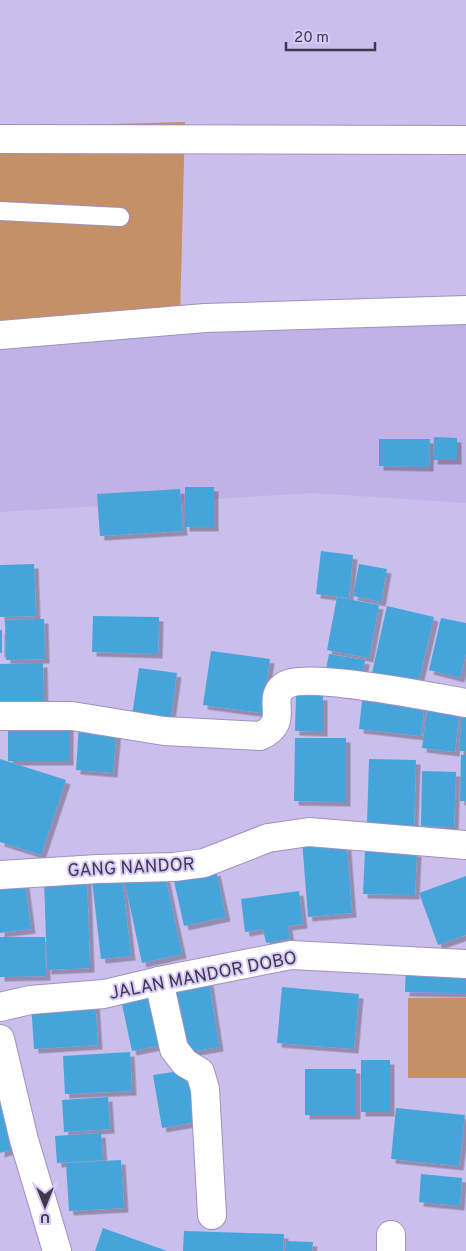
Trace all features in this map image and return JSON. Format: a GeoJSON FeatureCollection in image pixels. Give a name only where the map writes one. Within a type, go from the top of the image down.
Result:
{"type":"FeatureCollection","features":[{"type":"Feature","properties":{"kind":"street"},"geometry":{"type":"LineString","coordinates":[[0,139],[466,140]]}},
{"type":"Feature","properties":{"kind":"street"},"geometry":{"type":"LineString","coordinates":[[0,335],[205,318],[466,310]]}},
{"type":"Feature","properties":{"kind":"street"},"geometry":{"type":"LineString","coordinates":[[0,716],[72,716],[164,732],[260,736],[270,732],[277,723],[277,694],[283,686],[291,682],[370,686],[466,703]]}},
{"type":"Feature","properties":{"kind":"street","name":"GANG NANDOR"},"geometry":{"type":"LineString","coordinates":[[0,875],[174,867],[204,863],[268,838],[309,832],[466,846]]}},
{"type":"Feature","properties":{"kind":"street","name":"JALAN MANDOR DOBO"},"geometry":{"type":"LineString","coordinates":[[0,1007],[30,1000],[104,994],[158,981],[291,955],[466,964]]}},
{"type":"Feature","properties":{"kind":"street"},"geometry":{"type":"LineString","coordinates":[[158,981],[174,1049],[185,1063],[200,1072],[205,1089],[212,1215]]}},
{"type":"Feature","properties":{"kind":"street"},"geometry":{"type":"LineString","coordinates":[[0,1039],[24,1140],[57,1251]]}},
{"type":"Feature","properties":{"kind":"lane"},"geometry":{"type":"LineString","coordinates":[[0,211],[120,217]]}},
{"type":"Feature","properties":{"kind":"shaded area"},"geometry":{"type":"Polygon","coordinates":[[[185,122],[180,318],[0,333],[0,127],[185,122]]]}},
{"type":"Feature","properties":{"kind":"shaded area"},"geometry":{"type":"Polygon","coordinates":[[[466,301],[466,503],[313,493],[0,512],[0,333],[466,301]]]}},
{"type":"Feature","properties":{"kind":"shaded area"},"geometry":{"type":"Polygon","coordinates":[[[408,998],[466,998],[466,1078],[408,1078],[408,998]]]}},
{"type":"Feature","properties":{"kind":"building"},"geometry":{"type":"Polygon","coordinates":[[[434,437],[457,438],[457,460],[433,460],[434,437]]]}},
{"type":"Feature","properties":{"kind":"building"},"geometry":{"type":"Polygon","coordinates":[[[379,439],[430,439],[429,467],[379,466],[379,439]]]}},
{"type":"Feature","properties":{"kind":"building"},"geometry":{"type":"Polygon","coordinates":[[[185,487],[214,487],[214,527],[185,527],[185,487]]]}},
{"type":"Feature","properties":{"kind":"building"},"geometry":{"type":"Polygon","coordinates":[[[180,489],[183,531],[100,536],[97,494],[180,489]]]}},
{"type":"Feature","properties":{"kind":"building"},"geometry":{"type":"Polygon","coordinates":[[[321,551],[353,555],[349,598],[316,594],[321,551]]]}},
{"type":"Feature","properties":{"kind":"building"},"geometry":{"type":"Polygon","coordinates":[[[34,564],[36,616],[0,617],[0,565],[34,564]]]}},
{"type":"Feature","properties":{"kind":"building"},"geometry":{"type":"Polygon","coordinates":[[[359,564],[387,569],[381,602],[353,596],[359,564]]]}},
{"type":"Feature","properties":{"kind":"building"},"geometry":{"type":"Polygon","coordinates":[[[337,597],[379,605],[369,658],[327,650],[337,597]]]}},
{"type":"Feature","properties":{"kind":"building"},"geometry":{"type":"Polygon","coordinates":[[[387,606],[434,617],[418,684],[372,673],[387,606]]]}},
{"type":"Feature","properties":{"kind":"building"},"geometry":{"type":"Polygon","coordinates":[[[93,616],[159,617],[158,654],[92,652],[93,616]]]}},
{"type":"Feature","properties":{"kind":"building"},"geometry":{"type":"Polygon","coordinates":[[[441,618],[466,623],[466,653],[460,678],[429,670],[441,618]]]}},
{"type":"Feature","properties":{"kind":"building"},"geometry":{"type":"Polygon","coordinates":[[[44,619],[45,659],[6,660],[5,620],[44,619]]]}},
{"type":"Feature","properties":{"kind":"building"},"geometry":{"type":"Polygon","coordinates":[[[0,630],[2,630],[2,653],[0,653],[0,630]]]}},
{"type":"Feature","properties":{"kind":"building"},"geometry":{"type":"Polygon","coordinates":[[[211,651],[270,659],[262,713],[203,705],[211,651]]]}},
{"type":"Feature","properties":{"kind":"building"},"geometry":{"type":"Polygon","coordinates":[[[329,654],[365,660],[361,685],[324,679],[329,654]]]}},
{"type":"Feature","properties":{"kind":"building"},"geometry":{"type":"Polygon","coordinates":[[[43,663],[44,704],[0,704],[0,664],[43,663]]]}},
{"type":"Feature","properties":{"kind":"building"},"geometry":{"type":"Polygon","coordinates":[[[139,668],[177,673],[170,722],[132,716],[139,668]]]}},
{"type":"Feature","properties":{"kind":"building"},"geometry":{"type":"Polygon","coordinates":[[[363,692],[425,700],[421,736],[359,729],[363,692]]]}},
{"type":"Feature","properties":{"kind":"building"},"geometry":{"type":"Polygon","coordinates":[[[296,695],[323,696],[323,732],[295,731],[296,695]]]}},
{"type":"Feature","properties":{"kind":"building"},"geometry":{"type":"Polygon","coordinates":[[[428,703],[460,707],[455,752],[422,748],[428,703]]]}},
{"type":"Feature","properties":{"kind":"building"},"geometry":{"type":"Polygon","coordinates":[[[462,712],[466,713],[466,751],[459,751],[462,712]]]}},
{"type":"Feature","properties":{"kind":"building"},"geometry":{"type":"Polygon","coordinates":[[[69,718],[69,761],[8,761],[8,719],[69,718]]]}},
{"type":"Feature","properties":{"kind":"building"},"geometry":{"type":"Polygon","coordinates":[[[79,724],[117,727],[113,773],[76,770],[79,724]]]}},
{"type":"Feature","properties":{"kind":"building"},"geometry":{"type":"Polygon","coordinates":[[[295,738],[346,738],[346,802],[294,801],[295,738]]]}},
{"type":"Feature","properties":{"kind":"building"},"geometry":{"type":"Polygon","coordinates":[[[461,755],[466,755],[466,801],[460,801],[461,755]]]}},
{"type":"Feature","properties":{"kind":"building"},"geometry":{"type":"Polygon","coordinates":[[[0,759],[66,780],[41,855],[0,842],[0,759]]]}},
{"type":"Feature","properties":{"kind":"building"},"geometry":{"type":"Polygon","coordinates":[[[369,759],[416,760],[414,826],[367,824],[369,759]]]}},
{"type":"Feature","properties":{"kind":"building"},"geometry":{"type":"Polygon","coordinates":[[[422,771],[456,772],[454,827],[421,826],[422,771]]]}},
{"type":"Feature","properties":{"kind":"building"},"geometry":{"type":"Polygon","coordinates":[[[346,836],[352,913],[308,917],[302,840],[346,836]]]}},
{"type":"Feature","properties":{"kind":"building"},"geometry":{"type":"Polygon","coordinates":[[[365,851],[417,852],[415,895],[363,894],[365,851]]]}},
{"type":"Feature","properties":{"kind":"building"},"geometry":{"type":"Polygon","coordinates":[[[216,871],[226,917],[184,926],[174,881],[216,871]]]}},
{"type":"Feature","properties":{"kind":"building"},"geometry":{"type":"Polygon","coordinates":[[[165,875],[182,954],[142,963],[125,883],[165,875]]]}},
{"type":"Feature","properties":{"kind":"building"},"geometry":{"type":"Polygon","coordinates":[[[24,876],[31,929],[0,933],[0,878],[24,876]]]}},
{"type":"Feature","properties":{"kind":"building"},"geometry":{"type":"Polygon","coordinates":[[[466,876],[466,935],[438,945],[419,893],[466,876]]]}},
{"type":"Feature","properties":{"kind":"building"},"geometry":{"type":"Polygon","coordinates":[[[122,877],[131,956],[101,959],[92,880],[122,877]]]}},
{"type":"Feature","properties":{"kind":"building"},"geometry":{"type":"Polygon","coordinates":[[[87,878],[90,968],[47,970],[44,879],[87,878]]]}},
{"type":"Feature","properties":{"kind":"building"},"geometry":{"type":"Polygon","coordinates":[[[299,891],[303,924],[288,926],[290,939],[266,943],[263,929],[245,932],[241,899],[299,891]]]}},
{"type":"Feature","properties":{"kind":"building"},"geometry":{"type":"Polygon","coordinates":[[[0,937],[45,937],[46,976],[0,977],[0,937]]]}},
{"type":"Feature","properties":{"kind":"building"},"geometry":{"type":"Polygon","coordinates":[[[406,968],[466,969],[466,993],[405,992],[406,968]]]}},
{"type":"Feature","properties":{"kind":"building"},"geometry":{"type":"Polygon","coordinates":[[[209,981],[219,1047],[177,1054],[166,988],[209,981]]]}},
{"type":"Feature","properties":{"kind":"building"},"geometry":{"type":"Polygon","coordinates":[[[282,987],[359,994],[354,1049],[277,1043],[282,987]]]}},
{"type":"Feature","properties":{"kind":"building"},"geometry":{"type":"Polygon","coordinates":[[[150,988],[162,1045],[132,1051],[120,995],[150,988]]]}},
{"type":"Feature","properties":{"kind":"building"},"geometry":{"type":"Polygon","coordinates":[[[95,999],[98,1045],[34,1049],[31,1003],[95,999]]]}},
{"type":"Feature","properties":{"kind":"building"},"geometry":{"type":"Polygon","coordinates":[[[130,1052],[132,1091],[65,1094],[63,1056],[130,1052]]]}},
{"type":"Feature","properties":{"kind":"building"},"geometry":{"type":"Polygon","coordinates":[[[361,1060],[390,1060],[390,1112],[361,1112],[361,1060]]]}},
{"type":"Feature","properties":{"kind":"building"},"geometry":{"type":"Polygon","coordinates":[[[305,1069],[356,1069],[356,1115],[305,1115],[305,1069]]]}},
{"type":"Feature","properties":{"kind":"building"},"geometry":{"type":"Polygon","coordinates":[[[187,1070],[196,1122],[162,1128],[153,1075],[187,1070]]]}},
{"type":"Feature","properties":{"kind":"building"},"geometry":{"type":"Polygon","coordinates":[[[0,1092],[17,1148],[0,1153],[0,1092]]]}},
{"type":"Feature","properties":{"kind":"building"},"geometry":{"type":"Polygon","coordinates":[[[108,1097],[110,1129],[64,1132],[62,1100],[108,1097]]]}},
{"type":"Feature","properties":{"kind":"building"},"geometry":{"type":"Polygon","coordinates":[[[396,1108],[465,1115],[459,1166],[391,1159],[396,1108]]]}},
{"type":"Feature","properties":{"kind":"building"},"geometry":{"type":"Polygon","coordinates":[[[101,1133],[103,1160],[57,1163],[55,1136],[101,1133]]]}},
{"type":"Feature","properties":{"kind":"building"},"geometry":{"type":"Polygon","coordinates":[[[121,1160],[124,1208],[69,1211],[66,1163],[121,1160]]]}},
{"type":"Feature","properties":{"kind":"building"},"geometry":{"type":"Polygon","coordinates":[[[421,1174],[462,1178],[460,1206],[419,1202],[421,1174]]]}},
{"type":"Feature","properties":{"kind":"building"},"geometry":{"type":"Polygon","coordinates":[[[103,1228],[167,1251],[95,1251],[103,1228]]]}},
{"type":"Feature","properties":{"kind":"building"},"geometry":{"type":"Polygon","coordinates":[[[184,1231],[284,1234],[283,1251],[183,1251],[184,1231]]]}},
{"type":"Feature","properties":{"kind":"building"},"geometry":{"type":"Polygon","coordinates":[[[286,1241],[313,1242],[312,1251],[285,1251],[286,1241]]]}}]}
